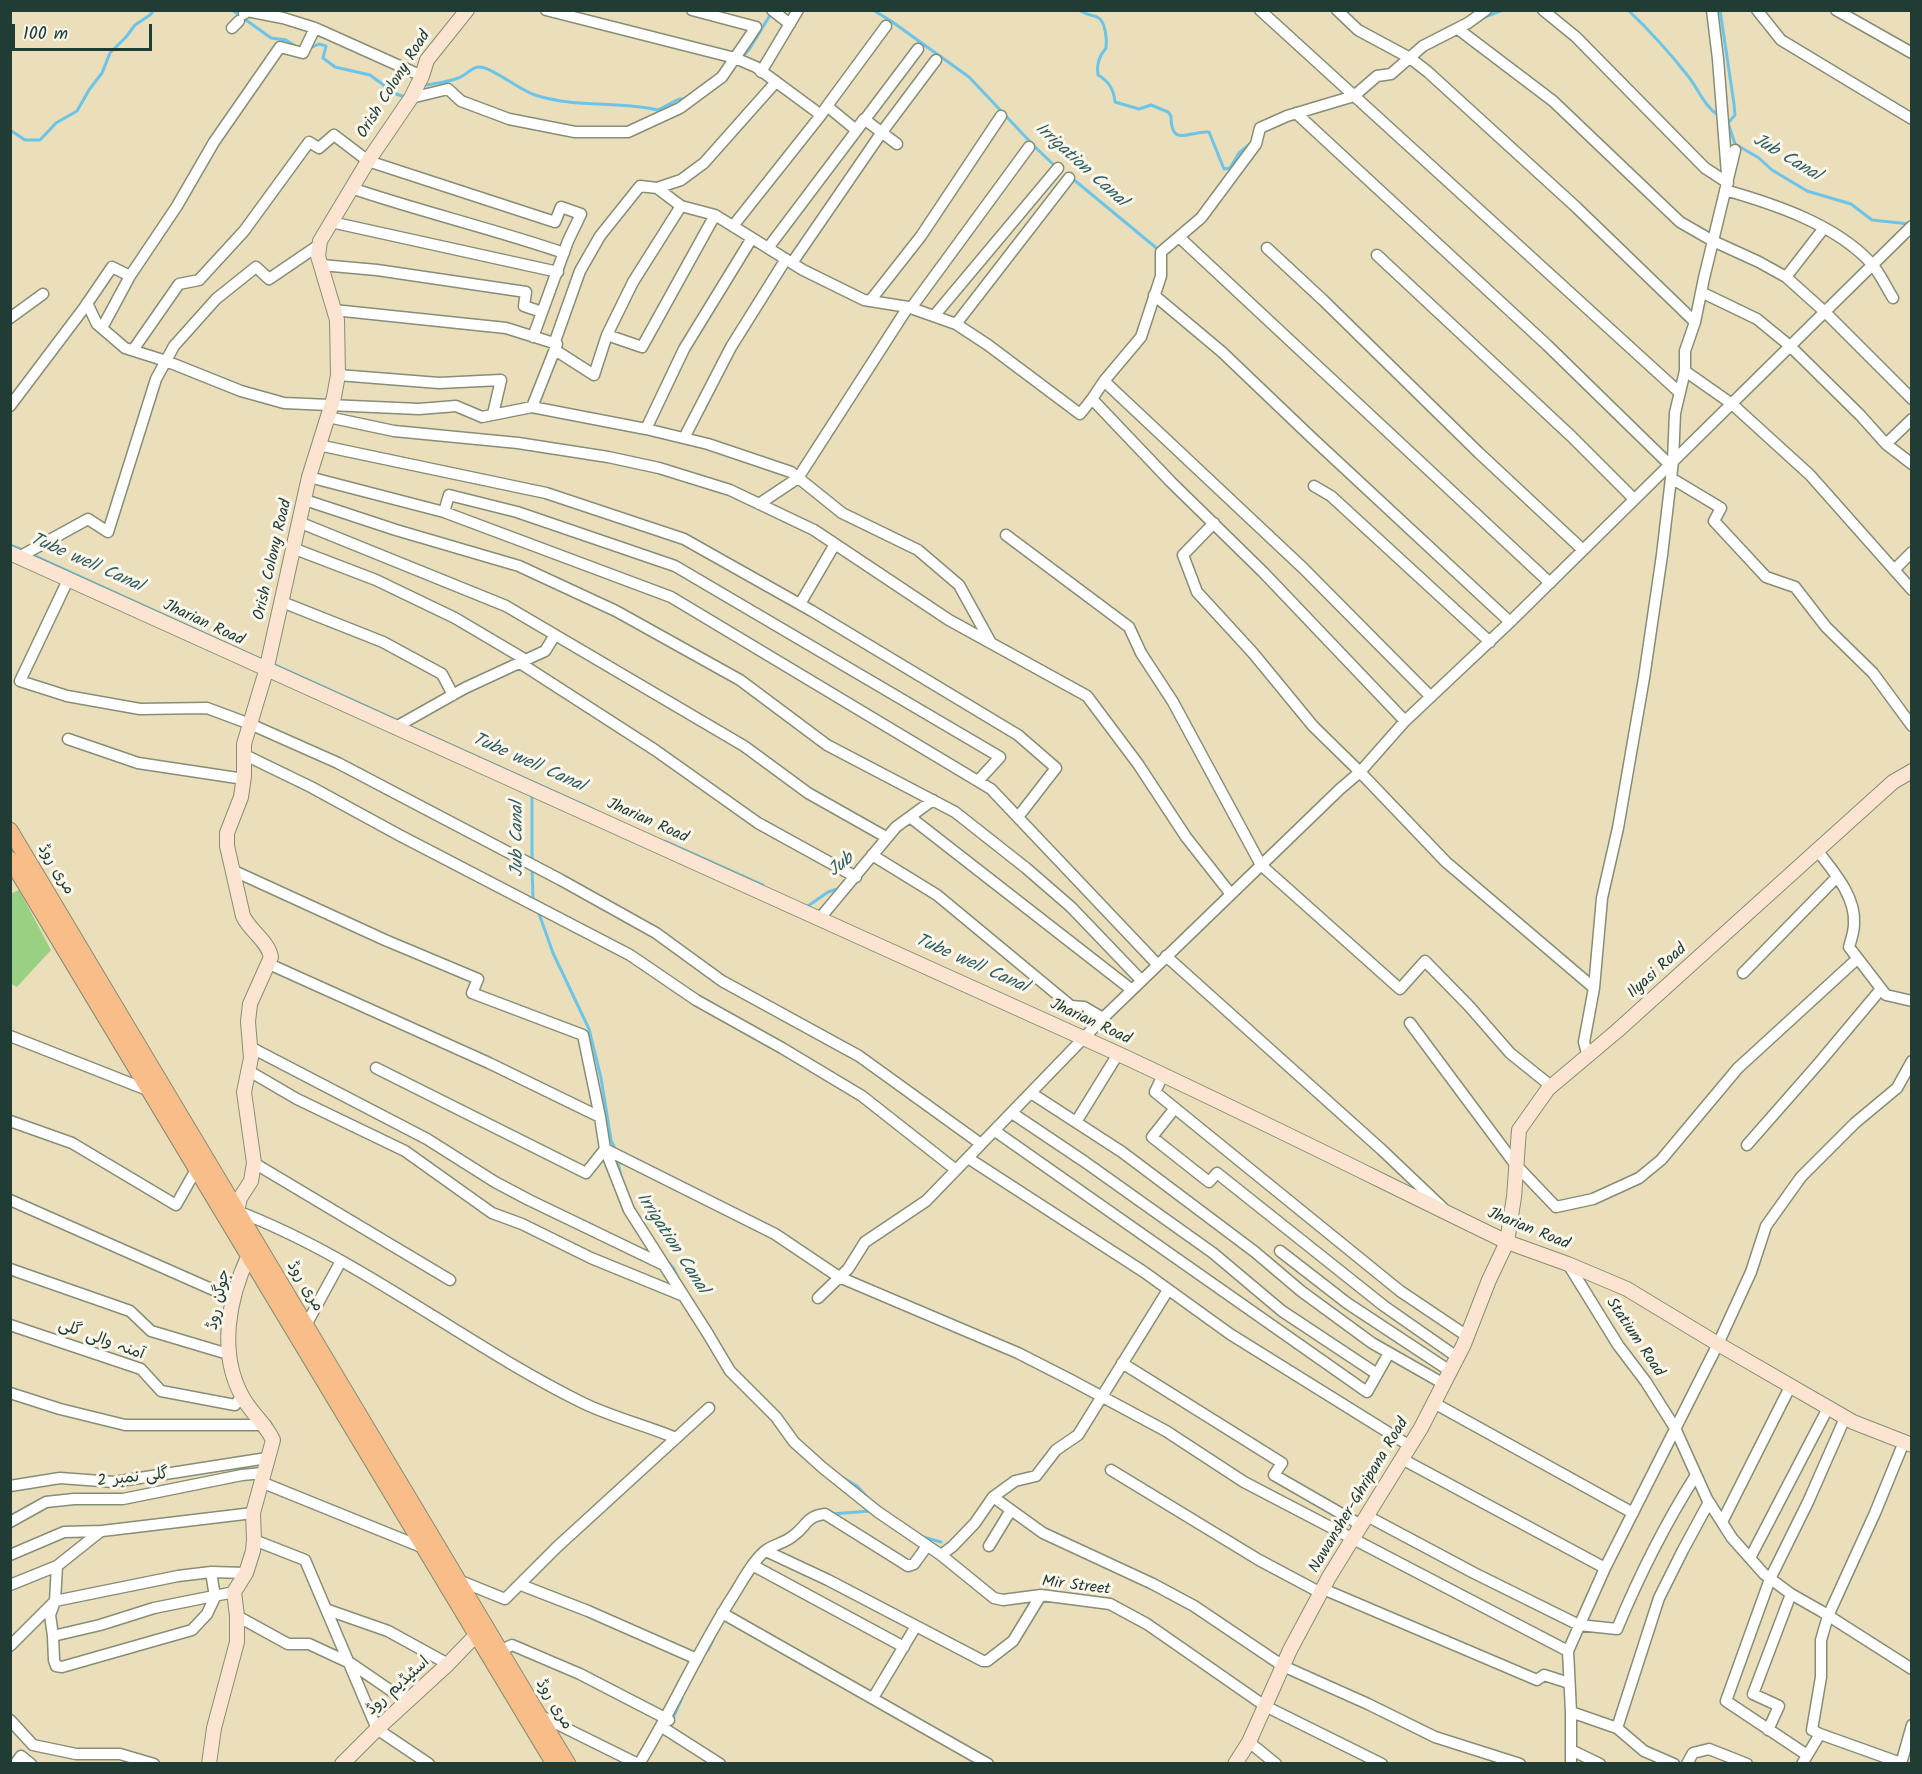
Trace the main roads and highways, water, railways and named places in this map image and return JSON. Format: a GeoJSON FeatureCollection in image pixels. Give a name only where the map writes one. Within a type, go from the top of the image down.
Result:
{"type":"FeatureCollection","features":[{"type":"Feature","properties":{"kind":"main road","name":"Orish Colony Road"},"geometry":{"type":"LineString","coordinates":[[237,1211],[240,1198],[251,1181],[254,1163],[244,1092],[249,1071],[250,1004],[269,964],[270,953],[243,916],[227,846],[227,833],[241,797],[244,779],[243,744],[266,671],[301,523],[309,477],[338,375],[338,342],[334,310],[318,255],[319,245],[351,188],[411,98],[427,60],[467,10]]}},
{"type":"Feature","properties":{"kind":"main road","name":"Jharian Road"},"geometry":{"type":"LineString","coordinates":[[15,555],[266,671],[1084,1038],[1507,1242],[1627,1289],[1845,1418],[1907,1444]]}},
{"type":"Feature","properties":{"kind":"main road","name":"Ilyasi Road"},"geometry":{"type":"LineString","coordinates":[[1507,1242],[1514,1197],[1519,1130],[1551,1086],[1588,1057],[1893,782],[1911,771]]}},
{"type":"Feature","properties":{"kind":"main road","name":"مری روڈ"},"geometry":{"type":"LineString","coordinates":[[10,830],[150,1091],[423,1539],[458,1580],[532,1711],[554,1764]]}},
{"type":"Feature","properties":{"kind":"main road","name":"مری روڈ"},"geometry":{"type":"LineString","coordinates":[[13,868],[67,938],[206,1154],[237,1211],[306,1325],[477,1634],[568,1764]]}},
{"type":"Feature","properties":{"kind":"main road","name":"Nawansher-Ghripana Road"},"geometry":{"type":"LineString","coordinates":[[1235,1764],[1249,1742],[1283,1666],[1322,1591],[1434,1403],[1467,1336],[1507,1242]]}},
{"type":"Feature","properties":{"kind":"main road","name":"جوگن روڈ"},"geometry":{"type":"LineString","coordinates":[[209,1764],[214,1728],[237,1642],[234,1592],[246,1573],[255,1540],[253,1513],[273,1440],[266,1425],[242,1396],[228,1354],[228,1329],[234,1299],[241,1271],[249,1255]]}},
{"type":"Feature","properties":{"kind":"main road","name":"اسٹیڈیم روڈ"},"geometry":{"type":"LineString","coordinates":[[344,1763],[477,1634]]}},
{"type":"Feature","properties":{"kind":"waterway","name":"Irrigation Canal"},"geometry":{"type":"LineString","coordinates":[[10,130],[25,140],[40,140],[56,123],[77,111],[102,73],[110,53],[135,25],[154,10]]}},
{"type":"Feature","properties":{"kind":"waterway","name":"Irrigation Canal"},"geometry":{"type":"LineString","coordinates":[[232,10],[271,38],[286,40],[295,46]]}},
{"type":"Feature","properties":{"kind":"waterway","name":"Irrigation Canal"},"geometry":{"type":"LineString","coordinates":[[873,10],[969,77],[1055,166]]}},
{"type":"Feature","properties":{"kind":"waterway","name":"Irrigation Canal"},"geometry":{"type":"LineString","coordinates":[[1079,10],[1097,17],[1104,26],[1106,48],[1099,60],[1098,75],[1110,86],[1115,102],[1139,109],[1151,105],[1168,112],[1174,132],[1178,135],[1209,132],[1224,169],[1230,168],[1239,153],[1250,144]]}},
{"type":"Feature","properties":{"kind":"waterway","name":"Irrigation Canal"},"geometry":{"type":"LineString","coordinates":[[1482,18],[1503,10]]}},
{"type":"Feature","properties":{"kind":"waterway","name":"Irrigation Canal"},"geometry":{"type":"LineString","coordinates":[[1628,10],[1674,59],[1706,103],[1719,116]]}},
{"type":"Feature","properties":{"kind":"waterway","name":"Irrigation Canal"},"geometry":{"type":"LineString","coordinates":[[1720,10],[1735,115],[1727,122]]}},
{"type":"Feature","properties":{"kind":"waterway","name":"Irrigation Canal"},"geometry":{"type":"LineString","coordinates":[[741,59],[772,12]]}},
{"type":"Feature","properties":{"kind":"waterway","name":"Irrigation Canal"},"geometry":{"type":"LineString","coordinates":[[310,48],[319,44],[326,46],[323,58],[335,67],[370,75],[396,94],[405,97],[407,95]]}},
{"type":"Feature","properties":{"kind":"waterway","name":"Irrigation Canal"},"geometry":{"type":"LineString","coordinates":[[422,86],[454,80],[478,67],[490,70],[535,95],[565,102],[658,110],[679,99],[687,99]]}},
{"type":"Feature","properties":{"kind":"waterway","name":"Jub Canal"},"geometry":{"type":"LineString","coordinates":[[1728,123],[1735,144],[1807,191],[1851,204],[1872,220],[1910,224]]}},
{"type":"Feature","properties":{"kind":"waterway","name":"Irrigation Canal"},"geometry":{"type":"LineString","coordinates":[[1073,179],[1160,251]]}},
{"type":"Feature","properties":{"kind":"waterway","name":"Tube well Canal"},"geometry":{"type":"LineString","coordinates":[[10,545],[25,551]]}},
{"type":"Feature","properties":{"kind":"waterway","name":"Tube well Canal"},"geometry":{"type":"LineString","coordinates":[[31,554],[265,661]]}},
{"type":"Feature","properties":{"kind":"waterway","name":"Tube well Canal"},"geometry":{"type":"LineString","coordinates":[[271,663],[399,721]]}},
{"type":"Feature","properties":{"kind":"waterway","name":"Tube well Canal"},"geometry":{"type":"LineString","coordinates":[[405,724],[593,809]]}},
{"type":"Feature","properties":{"kind":"waterway","name":"Jub Canal"},"geometry":{"type":"LineString","coordinates":[[532,795],[532,860]]}},
{"type":"Feature","properties":{"kind":"waterway","name":"Tube well Canal"},"geometry":{"type":"LineString","coordinates":[[665,841],[763,885]]}},
{"type":"Feature","properties":{"kind":"waterway","name":"Jub Canal"},"geometry":{"type":"LineString","coordinates":[[532,867],[534,902]]}},
{"type":"Feature","properties":{"kind":"waterway","name":"Jub"},"geometry":{"type":"LineString","coordinates":[[808,906],[828,892],[840,888]]}},
{"type":"Feature","properties":{"kind":"waterway","name":"Irrigation Canal"},"geometry":{"type":"LineString","coordinates":[[538,911],[553,953],[589,1029],[601,1078],[611,1140],[616,1151]]}},
{"type":"Feature","properties":{"kind":"waterway","name":"Irrigation Canal"},"geometry":{"type":"LineString","coordinates":[[617,1158],[622,1181]]}},
{"type":"Feature","properties":{"kind":"waterway","name":"Irrigation Canal"},"geometry":{"type":"LineString","coordinates":[[669,1263],[679,1280]]}},
{"type":"Feature","properties":{"kind":"waterway","name":"Irrigation Canal"},"geometry":{"type":"LineString","coordinates":[[845,1479],[857,1486],[869,1499]]}},
{"type":"Feature","properties":{"kind":"waterway","name":"Irrigation Canal"},"geometry":{"type":"LineString","coordinates":[[830,1514],[871,1511]]}},
{"type":"Feature","properties":{"kind":"waterway","name":"Irrigation Canal"},"geometry":{"type":"LineString","coordinates":[[923,1537],[941,1542]]}},
{"type":"Feature","properties":{"kind":"waterway","name":"Irrigation Canal"},"geometry":{"type":"LineString","coordinates":[[708,1650],[713,1640],[712,1637]]}},
{"type":"Feature","properties":{"kind":"waterway","name":"Irrigation Canal"},"geometry":{"type":"LineString","coordinates":[[671,1718],[682,1698]]}}]}
